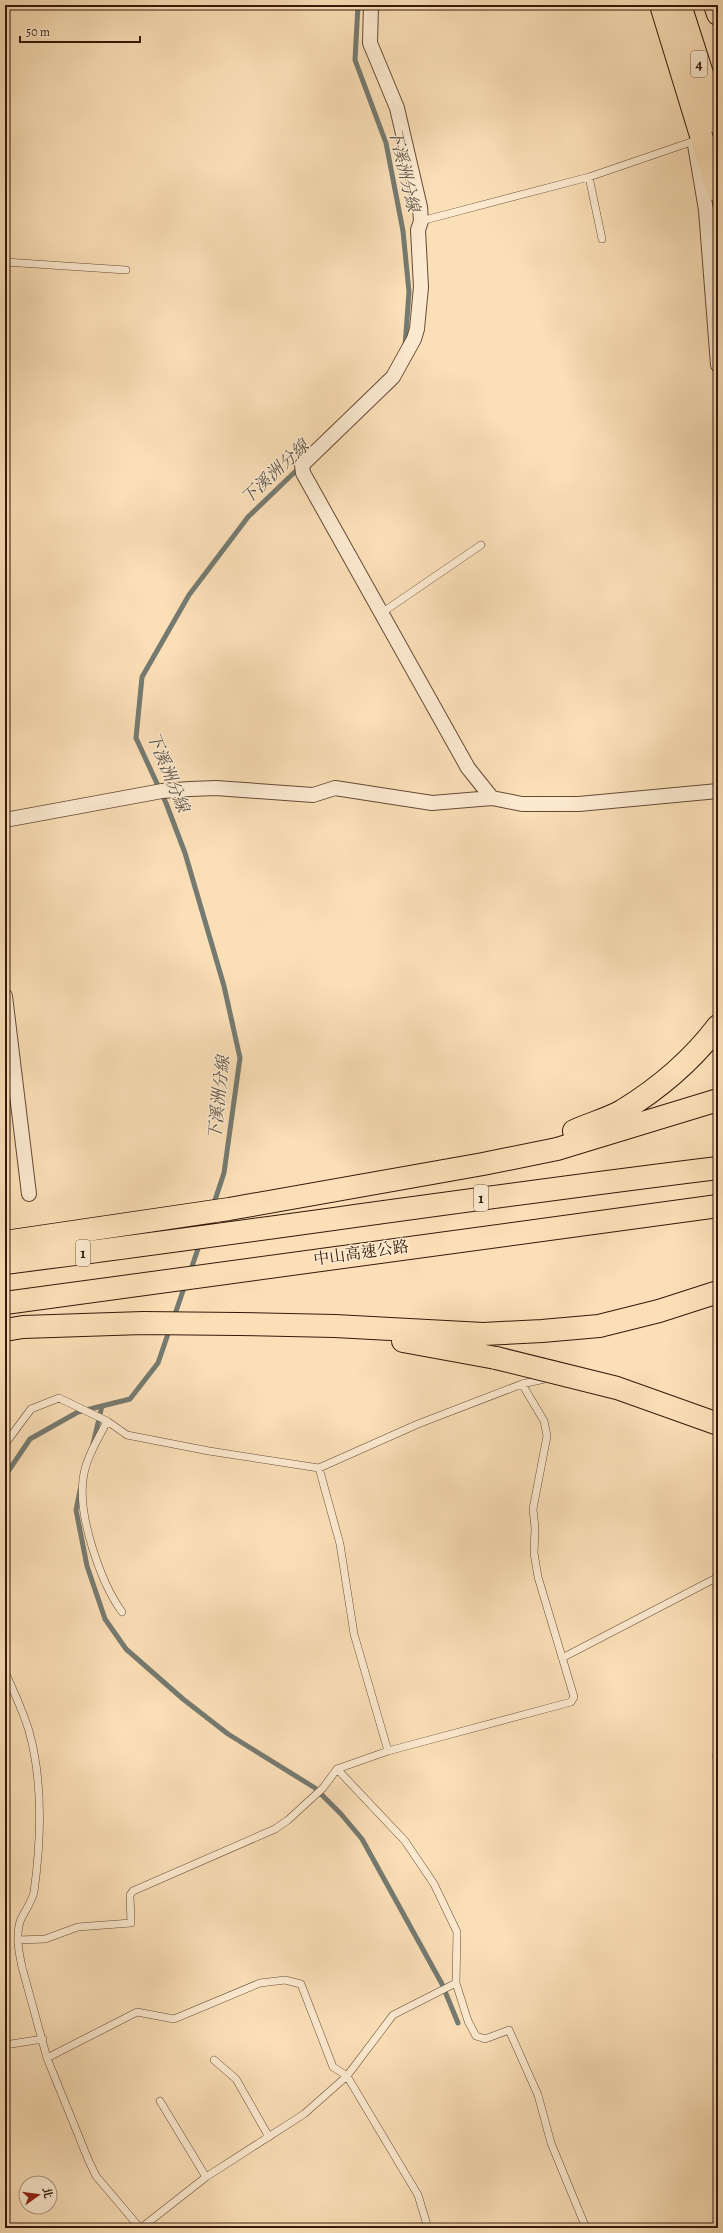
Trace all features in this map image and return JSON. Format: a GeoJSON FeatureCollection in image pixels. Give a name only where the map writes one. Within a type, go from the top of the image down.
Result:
{"type":"FeatureCollection","features":[{"type":"Feature","properties":{"kind":"highway"},"geometry":{"type":"LineString","coordinates":[[660,5],[718,191]]}},
{"type":"Feature","properties":{"kind":"highway","name":"4"},"geometry":{"type":"LineString","coordinates":[[680,5],[718,123]]}},
{"type":"Feature","properties":{"kind":"highway"},"geometry":{"type":"LineString","coordinates":[[715,5],[718,14]]}},
{"type":"Feature","properties":{"kind":"highway"},"geometry":{"type":"LineString","coordinates":[[483,1164],[621,1111],[680,1066],[703,1045],[718,1026]]}},
{"type":"Feature","properties":{"kind":"highway"},"geometry":{"type":"LineString","coordinates":[[5,1242],[229,1208],[483,1164],[557,1149],[718,1100]]}},
{"type":"Feature","properties":{"kind":"highway","name":"1"},"geometry":{"type":"LineString","coordinates":[[5,1263],[718,1168]]}},
{"type":"Feature","properties":{"kind":"highway","name":"中山高速公路"},"geometry":{"type":"LineString","coordinates":[[5,1303],[264,1266],[718,1206]]}},
{"type":"Feature","properties":{"kind":"highway"},"geometry":{"type":"LineString","coordinates":[[5,1330],[23,1327],[143,1323],[238,1324],[394,1335],[483,1334],[542,1331],[599,1326],[659,1311],[718,1292]]}},
{"type":"Feature","properties":{"kind":"highway"},"geometry":{"type":"LineString","coordinates":[[394,1335],[496,1358],[617,1388],[718,1424]]}},
{"type":"Feature","properties":{"kind":"street"},"geometry":{"type":"LineString","coordinates":[[371,5],[370,43],[397,108],[420,207],[422,222],[418,230],[421,287],[417,329],[414,339],[393,378],[302,465],[303,473],[380,614],[468,768],[492,798]]}},
{"type":"Feature","properties":{"kind":"street"},"geometry":{"type":"LineString","coordinates":[[660,5],[694,141],[706,210],[718,366]]}},
{"type":"Feature","properties":{"kind":"street"},"geometry":{"type":"LineString","coordinates":[[5,820],[162,791],[190,789],[216,788],[313,796],[334,788],[432,803],[492,798],[522,804],[579,804],[718,791]]}},
{"type":"Feature","properties":{"kind":"street"},"geometry":{"type":"LineString","coordinates":[[5,996],[29,1194]]}},
{"type":"Feature","properties":{"kind":"lane"},"geometry":{"type":"LineString","coordinates":[[422,222],[589,177],[694,141]]}},
{"type":"Feature","properties":{"kind":"lane"},"geometry":{"type":"LineString","coordinates":[[589,177],[602,239]]}},
{"type":"Feature","properties":{"kind":"lane"},"geometry":{"type":"LineString","coordinates":[[5,262],[126,270]]}},
{"type":"Feature","properties":{"kind":"lane"},"geometry":{"type":"LineString","coordinates":[[380,614],[481,545]]}},
{"type":"Feature","properties":{"kind":"lane"},"geometry":{"type":"LineString","coordinates":[[5,1444],[32,1410],[59,1398],[106,1421],[127,1435],[209,1451],[319,1468],[418,1424],[522,1384],[568,1374],[642,1394],[718,1420]]}},
{"type":"Feature","properties":{"kind":"lane"},"geometry":{"type":"LineString","coordinates":[[18,1940],[46,1939],[78,1926],[131,1924],[130,1895],[133,1891],[275,1829],[288,1820],[323,1788],[336,1769],[388,1751],[571,1702],[574,1697],[538,1577],[534,1553],[535,1528],[533,1509],[546,1436],[546,1428],[544,1421],[522,1384]]}},
{"type":"Feature","properties":{"kind":"lane"},"geometry":{"type":"LineString","coordinates":[[106,1421],[89,1458],[83,1480],[82,1498],[89,1532],[103,1580],[111,1596],[122,1612]]}},
{"type":"Feature","properties":{"kind":"lane"},"geometry":{"type":"LineString","coordinates":[[319,1468],[340,1544],[354,1634],[388,1751]]}},
{"type":"Feature","properties":{"kind":"lane"},"geometry":{"type":"LineString","coordinates":[[562,1658],[718,1578]]}},
{"type":"Feature","properties":{"kind":"lane"},"geometry":{"type":"LineString","coordinates":[[5,1672],[29,1732],[35,1762],[38,1797],[38,1832],[33,1894],[20,1921],[18,1940],[22,1967],[47,2058],[88,2159],[96,2176],[141,2228],[206,2177],[304,2114],[347,2076],[393,2015],[456,1984]]}},
{"type":"Feature","properties":{"kind":"lane"},"geometry":{"type":"LineString","coordinates":[[336,1769],[404,1841],[434,1884],[457,1932],[456,1984],[468,2021],[476,2036],[485,2039],[509,2030],[538,2095],[551,2143],[586,2228]]}},
{"type":"Feature","properties":{"kind":"lane"},"geometry":{"type":"LineString","coordinates":[[47,2058],[137,2012],[174,2019],[260,1983],[285,1980],[301,1984],[333,2068],[347,2076],[418,2195],[428,2228]]}},
{"type":"Feature","properties":{"kind":"lane"},"geometry":{"type":"LineString","coordinates":[[5,2045],[43,2039]]}},
{"type":"Feature","properties":{"kind":"lane"},"geometry":{"type":"LineString","coordinates":[[214,2060],[236,2079],[269,2137]]}},
{"type":"Feature","properties":{"kind":"lane"},"geometry":{"type":"LineString","coordinates":[[160,2101],[206,2177]]}},
{"type":"Feature","properties":{"kind":"waterway","name":"下溪洲分線"},"geometry":{"type":"LineString","coordinates":[[358,5],[355,60],[386,143],[403,231],[409,292],[405,346]]}},
{"type":"Feature","properties":{"kind":"waterway","name":"下溪洲分線"},"geometry":{"type":"LineString","coordinates":[[213,1206],[224,1173],[240,1058],[224,986],[185,853],[166,803],[136,738],[142,677],[189,595],[248,517],[300,467]]}},
{"type":"Feature","properties":{"kind":"waterway","name":"下溪洲分線"},"geometry":{"type":"LineString","coordinates":[[190,1272],[200,1243]]}},
{"type":"Feature","properties":{"kind":"waterway","name":"下溪洲分線"},"geometry":{"type":"LineString","coordinates":[[174,1317],[185,1285]]}},
{"type":"Feature","properties":{"kind":"waterway","name":"下溪洲分線"},"geometry":{"type":"LineString","coordinates":[[5,1476],[30,1439],[78,1412],[130,1399],[158,1363],[170,1328]]}},
{"type":"Feature","properties":{"kind":"waterway"},"geometry":{"type":"LineString","coordinates":[[93,1444],[102,1406]]}},
{"type":"Feature","properties":{"kind":"waterway"},"geometry":{"type":"LineString","coordinates":[[80,1490],[76,1510],[87,1566],[105,1619],[126,1649],[183,1699],[228,1734],[315,1788],[341,1814],[362,1839],[442,1984],[458,2023]]}},
{"type":"Feature","properties":{"kind":"waterway"},"geometry":{"type":"LineString","coordinates":[[718,1748],[715,1755],[718,1805]]}}]}
